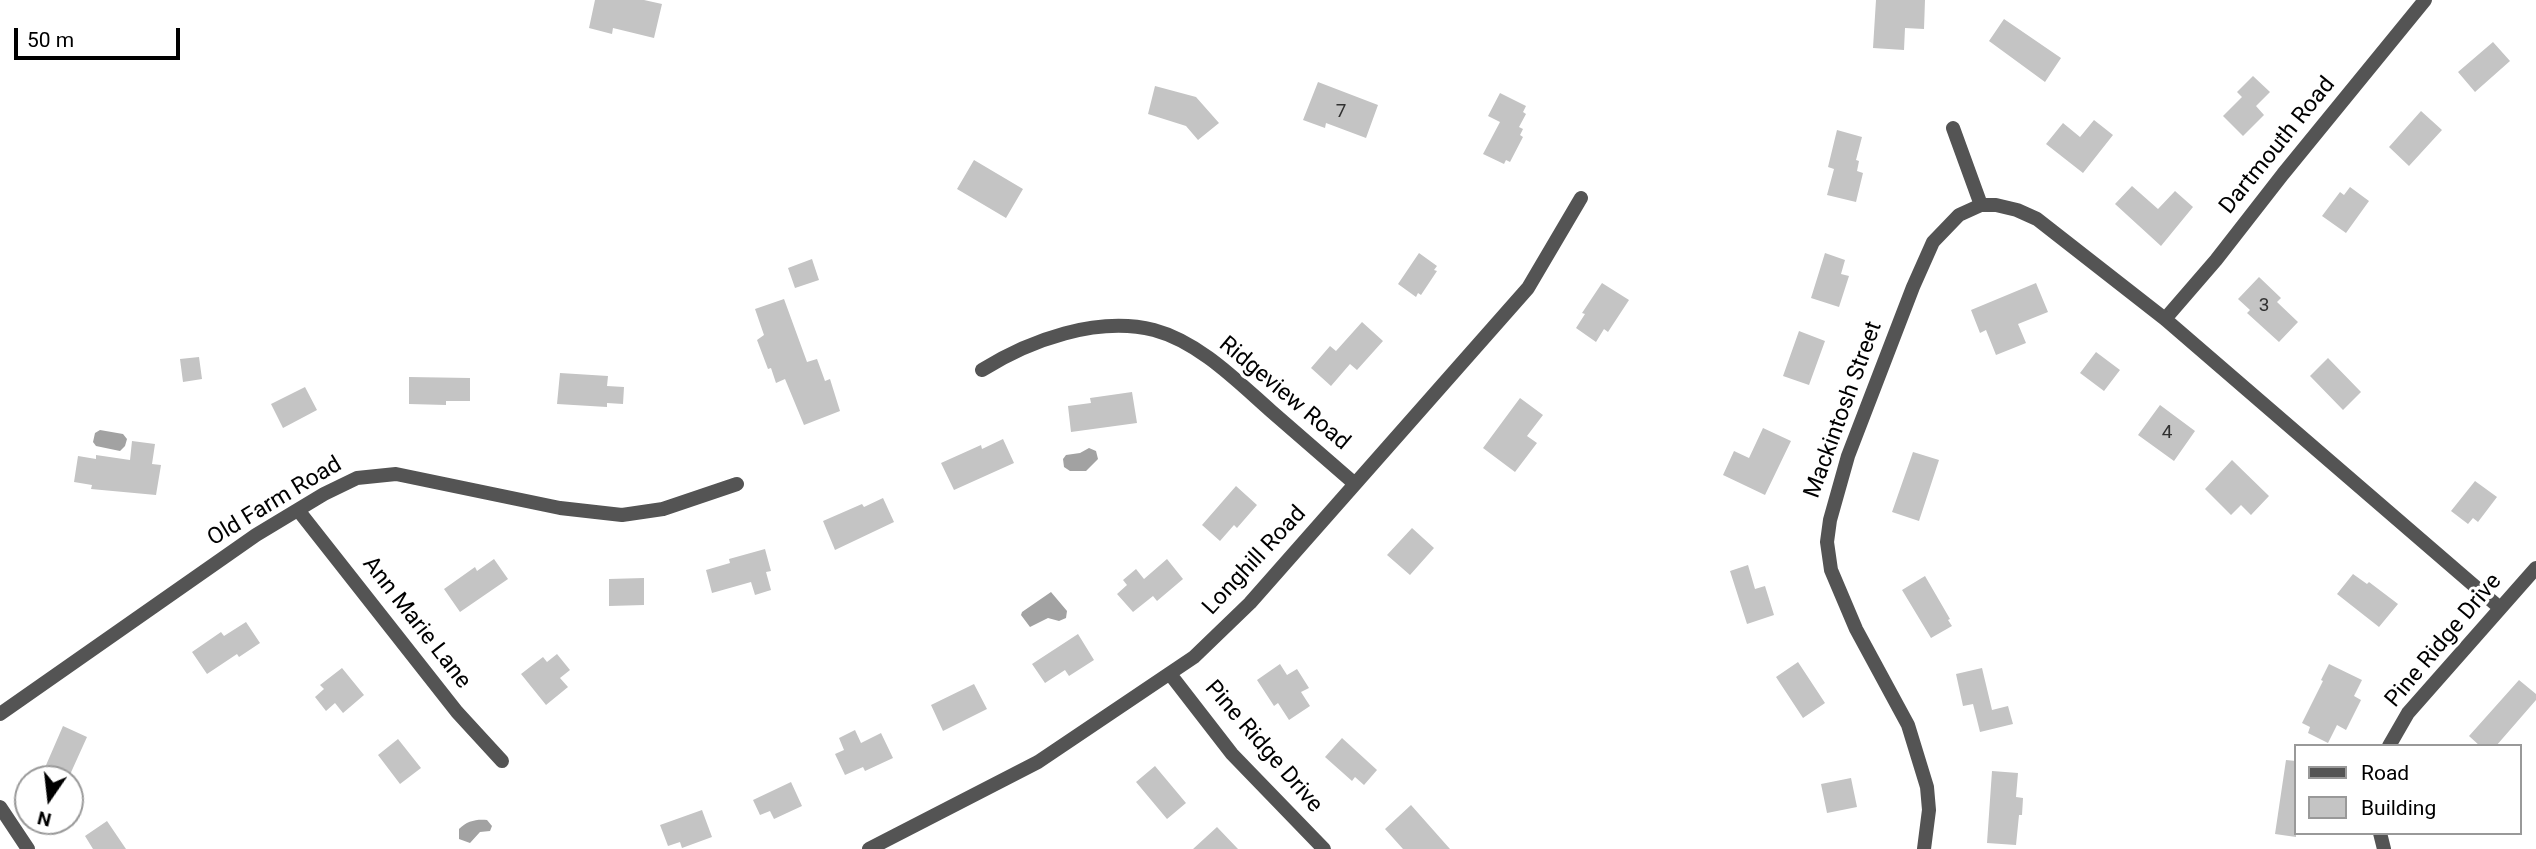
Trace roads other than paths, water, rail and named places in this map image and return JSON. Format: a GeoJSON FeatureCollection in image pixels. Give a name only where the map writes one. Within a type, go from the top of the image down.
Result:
{"type":"FeatureCollection","features":[{"type":"Feature","properties":{"kind":"street","name":"Dartmouth Road"},"geometry":{"type":"LineString","coordinates":[[2165,319],[2216,260],[2425,0]]}},
{"type":"Feature","properties":{"kind":"street"},"geometry":{"type":"LineString","coordinates":[[1954,128],[1981,205],[2017,210],[2037,219],[2165,319],[2500,608]]}},
{"type":"Feature","properties":{"kind":"street","name":"Longhill Road"},"geometry":{"type":"LineString","coordinates":[[869,849],[1038,762],[1194,657],[1250,603],[1528,288],[1581,198]]}},
{"type":"Feature","properties":{"kind":"street","name":"Mackintosh Street"},"geometry":{"type":"LineString","coordinates":[[1924,849],[1929,810],[1927,787],[1908,725],[1856,629],[1831,570],[1827,542],[1829,520],[1848,456],[1933,242],[1959,215],[1981,205]]}},
{"type":"Feature","properties":{"kind":"street","name":"Ridgeview Road"},"geometry":{"type":"LineString","coordinates":[[982,370],[1026,348],[1085,330],[1121,325],[1155,330],[1197,351],[1228,373],[1355,484]]}},
{"type":"Feature","properties":{"kind":"street","name":"Old Farm Road"},"geometry":{"type":"LineString","coordinates":[[0,714],[256,536],[324,494],[358,478],[396,474],[560,508],[622,515],[663,509],[737,484]]}},
{"type":"Feature","properties":{"kind":"street","name":"Ann Marie Lane"},"geometry":{"type":"LineString","coordinates":[[298,510],[457,712],[502,761]]}},
{"type":"Feature","properties":{"kind":"street","name":"Pine Ridge Drive"},"geometry":{"type":"LineString","coordinates":[[2390,744],[2408,713],[2500,608],[2535,573]]}},
{"type":"Feature","properties":{"kind":"street","name":"Pine Ridge Drive"},"geometry":{"type":"LineString","coordinates":[[1170,674],[1232,754],[1324,849]]}},
{"type":"Feature","properties":{"kind":"street"},"geometry":{"type":"LineString","coordinates":[[0,807],[28,849]]}}]}
